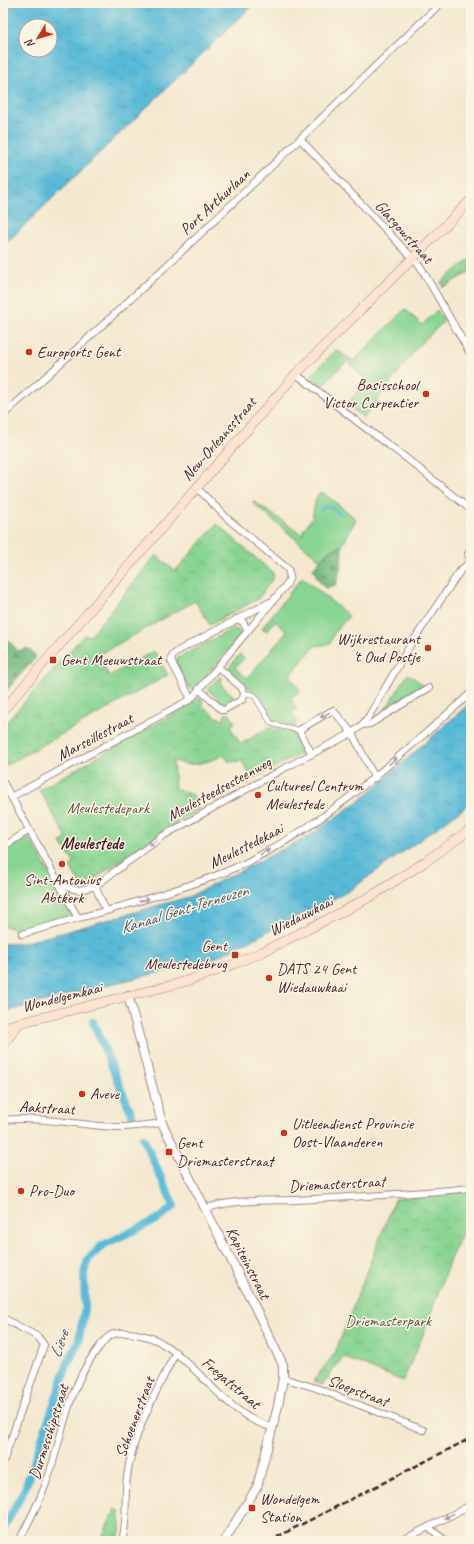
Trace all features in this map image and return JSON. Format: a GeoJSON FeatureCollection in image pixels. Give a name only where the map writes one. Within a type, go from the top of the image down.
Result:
{"type":"FeatureCollection","features":[{"type":"Feature","properties":{"kind":"main road","name":"New-Orleansstraat"},"geometry":{"type":"LineString","coordinates":[[3,710],[296,374],[471,200]]}},
{"type":"Feature","properties":{"kind":"main road","name":"Wiedauwkaai"},"geometry":{"type":"LineString","coordinates":[[128,995],[180,984],[217,971],[260,953],[313,927],[378,891],[425,862],[471,829]]}},
{"type":"Feature","properties":{"kind":"main road","name":"Wondelgemkaai"},"geometry":{"type":"LineString","coordinates":[[3,1027],[128,995]]}},
{"type":"Feature","properties":{"kind":"main road"},"geometry":{"type":"LineString","coordinates":[[3,1046],[19,1023]]}},
{"type":"Feature","properties":{"kind":"street","name":"Port Arthurlaan"},"geometry":{"type":"LineString","coordinates":[[3,415],[187,247],[301,140],[441,3]]}},
{"type":"Feature","properties":{"kind":"street","name":"Glasgowstraat"},"geometry":{"type":"LineString","coordinates":[[301,140],[420,266],[471,355]]}},
{"type":"Feature","properties":{"kind":"street"},"geometry":{"type":"LineString","coordinates":[[296,374],[471,510]]}},
{"type":"Feature","properties":{"kind":"street","name":"Marseillestraat"},"geometry":{"type":"LineString","coordinates":[[11,797],[191,698],[287,584],[290,577],[288,568],[228,519],[197,488]]}},
{"type":"Feature","properties":{"kind":"street","name":"Meulesteedsesteenweg"},"geometry":{"type":"LineString","coordinates":[[95,886],[163,836],[280,770],[352,733],[362,725],[369,716],[410,647],[454,580],[460,571],[471,561],[468,555],[471,547]]}},
{"type":"Feature","properties":{"kind":"street","name":"Marseillestraat"},"geometry":{"type":"LineString","coordinates":[[191,698],[171,661],[173,655],[181,648],[273,600]]}},
{"type":"Feature","properties":{"kind":"street"},"geometry":{"type":"LineString","coordinates":[[236,619],[243,622],[248,631]]}},
{"type":"Feature","properties":{"kind":"street"},"geometry":{"type":"LineString","coordinates":[[199,689],[222,710],[243,699],[244,693],[242,688],[218,667]]}},
{"type":"Feature","properties":{"kind":"street","name":"Meulesteedsesteenweg"},"geometry":{"type":"LineString","coordinates":[[362,725],[370,724],[429,688]]}},
{"type":"Feature","properties":{"kind":"street"},"geometry":{"type":"LineString","coordinates":[[244,693],[254,695],[271,723],[300,730],[333,710],[352,733],[374,778]]}},
{"type":"Feature","properties":{"kind":"street","name":"Meulestedekaai"},"geometry":{"type":"LineString","coordinates":[[78,918],[180,889],[232,869],[299,833],[327,814],[374,778],[471,693]]}},
{"type":"Feature","properties":{"kind":"street"},"geometry":{"type":"LineString","coordinates":[[300,730],[312,754]]}},
{"type":"Feature","properties":{"kind":"street"},"geometry":{"type":"LineString","coordinates":[[3,782],[78,918],[22,934]]}},
{"type":"Feature","properties":{"kind":"street"},"geometry":{"type":"LineString","coordinates":[[3,847],[29,830]]}},
{"type":"Feature","properties":{"kind":"street"},"geometry":{"type":"LineString","coordinates":[[62,888],[79,890],[95,886],[106,911]]}},
{"type":"Feature","properties":{"kind":"street","name":"Kapiteinstraat"},"geometry":{"type":"LineString","coordinates":[[128,995],[162,1123],[283,1365],[283,1378],[273,1428],[257,1487],[224,1541]]}},
{"type":"Feature","properties":{"kind":"street","name":"Aakstraat"},"geometry":{"type":"LineString","coordinates":[[3,1120],[53,1121],[118,1127],[132,1127],[162,1123]]}},
{"type":"Feature","properties":{"kind":"street","name":"Driemasterstraat"},"geometry":{"type":"LineString","coordinates":[[205,1209],[218,1205],[246,1202],[378,1195],[471,1188]]}},
{"type":"Feature","properties":{"kind":"street"},"geometry":{"type":"LineString","coordinates":[[3,1318],[38,1336],[44,1345],[3,1462]]}},
{"type":"Feature","properties":{"kind":"street","name":"Durmeschipstraat"},"geometry":{"type":"LineString","coordinates":[[20,1541],[43,1491],[71,1400],[87,1363],[104,1341],[111,1335],[120,1333],[147,1336],[161,1342],[176,1352]]}},
{"type":"Feature","properties":{"kind":"street","name":"Fregatstraat"},"geometry":{"type":"LineString","coordinates":[[176,1352],[232,1405],[249,1418],[273,1428]]}},
{"type":"Feature","properties":{"kind":"street","name":"Schoenerstraat"},"geometry":{"type":"LineString","coordinates":[[122,1541],[125,1531],[124,1506],[127,1477],[132,1452],[158,1387],[176,1352]]}},
{"type":"Feature","properties":{"kind":"street","name":"Sloepstraat"},"geometry":{"type":"LineString","coordinates":[[283,1378],[316,1388],[423,1430]]}},
{"type":"Feature","properties":{"kind":"street"},"geometry":{"type":"LineString","coordinates":[[401,1541],[471,1505]]}},
{"type":"Feature","properties":{"kind":"street"},"geometry":{"type":"LineString","coordinates":[[428,1527],[446,1541]]}},
{"type":"Feature","properties":{"kind":"green space"},"geometry":{"type":"Polygon","coordinates":[[[471,258],[471,271],[443,287],[441,282],[471,258]]]}},
{"type":"Feature","properties":{"kind":"green space"},"geometry":{"type":"Polygon","coordinates":[[[405,309],[422,325],[437,310],[444,321],[417,347],[364,418],[347,405],[366,380],[347,361],[322,386],[311,375],[336,350],[353,361],[405,309]]]}},
{"type":"Feature","properties":{"kind":"green space"},"geometry":{"type":"Polygon","coordinates":[[[320,493],[325,494],[356,519],[342,546],[328,551],[320,560],[253,503],[253,501],[303,535],[303,530],[312,518],[316,498],[320,493]]]}},
{"type":"Feature","properties":{"kind":"green space"},"geometry":{"type":"Polygon","coordinates":[[[217,524],[273,573],[273,578],[258,599],[210,625],[195,601],[98,655],[109,676],[154,651],[168,675],[5,766],[3,763],[3,726],[84,635],[90,636],[156,555],[175,571],[217,524]]]}},
{"type":"Feature","properties":{"kind":"green space"},"geometry":{"type":"Polygon","coordinates":[[[342,546],[341,565],[336,585],[325,588],[318,579],[313,568],[328,551],[342,546]]]}},
{"type":"Feature","properties":{"kind":"green space"},"geometry":{"type":"Polygon","coordinates":[[[302,577],[349,616],[334,633],[330,644],[315,646],[290,675],[300,691],[290,698],[297,709],[292,712],[296,720],[296,725],[294,727],[272,721],[258,697],[228,668],[240,654],[244,658],[235,668],[247,678],[287,632],[275,621],[267,631],[262,628],[302,577]]]}},
{"type":"Feature","properties":{"kind":"green space"},"geometry":{"type":"Polygon","coordinates":[[[234,628],[240,632],[241,636],[193,690],[188,687],[175,663],[178,658],[234,628]]]}},
{"type":"Feature","properties":{"kind":"green space"},"geometry":{"type":"Polygon","coordinates":[[[3,634],[18,651],[28,648],[36,657],[3,695],[3,634]]]}},
{"type":"Feature","properties":{"kind":"green space"},"geometry":{"type":"Polygon","coordinates":[[[408,674],[425,686],[385,710],[408,674]]]}},
{"type":"Feature","properties":{"kind":"green space"},"geometry":{"type":"Polygon","coordinates":[[[219,677],[222,677],[221,685],[235,697],[224,704],[209,691],[209,688],[219,677]]]}},
{"type":"Feature","properties":{"kind":"green space","name":"Meulestedepark"},"geometry":{"type":"Polygon","coordinates":[[[198,698],[203,700],[202,705],[216,717],[224,720],[225,714],[229,713],[235,723],[230,727],[241,744],[270,727],[293,733],[302,748],[300,754],[252,779],[242,761],[229,762],[224,755],[199,764],[179,763],[173,760],[175,789],[193,795],[199,809],[148,841],[82,888],[70,866],[74,863],[60,842],[67,838],[39,790],[193,703],[198,698]]]}},
{"type":"Feature","properties":{"kind":"green space"},"geometry":{"type":"Polygon","coordinates":[[[28,835],[73,915],[71,918],[22,933],[3,925],[3,852],[28,835]]]}},
{"type":"Feature","properties":{"kind":"green space","name":"Driemasterpark"},"geometry":{"type":"Polygon","coordinates":[[[471,1191],[471,1211],[468,1222],[451,1257],[423,1335],[403,1381],[343,1357],[323,1385],[313,1381],[335,1353],[395,1199],[471,1191]]]}},
{"type":"Feature","properties":{"kind":"green space"},"geometry":{"type":"Polygon","coordinates":[[[115,1509],[120,1512],[120,1531],[117,1541],[100,1541],[115,1509]]]}},
{"type":"Feature","properties":{"kind":"water"},"geometry":{"type":"Polygon","coordinates":[[[3,3],[255,3],[3,246],[3,3]]]}},
{"type":"Feature","properties":{"kind":"water","name":"Kanaal Gent-Terneuzen"},"geometry":{"type":"Polygon","coordinates":[[[471,702],[471,803],[349,891],[211,960],[86,990],[5,1012],[3,1010],[3,944],[22,943],[188,897],[309,836],[363,798],[471,702]]]}},
{"type":"Feature","properties":{"kind":"waterway"},"geometry":{"type":"LineString","coordinates":[[320,511],[323,507],[329,506],[342,515]]}},
{"type":"Feature","properties":{"kind":"waterway"},"geometry":{"type":"LineString","coordinates":[[93,1022],[133,1117]]}},
{"type":"Feature","properties":{"kind":"waterway","name":"Lieve"},"geometry":{"type":"LineString","coordinates":[[3,1530],[25,1488],[68,1363],[78,1343],[85,1308],[84,1273],[88,1259],[103,1245],[158,1219],[174,1206],[143,1138]]}},
{"type":"Feature","properties":{"kind":"railway"},"geometry":{"type":"LineString","coordinates":[[269,1541],[471,1438]]}},
{"type":"Feature","properties":{"kind":"place","name":"Euroports Gent"},"geometry":{"type":"Point","coordinates":[29,352]}},
{"type":"Feature","properties":{"kind":"place","name":"Basisschool Victor Carpentier"},"geometry":{"type":"Point","coordinates":[426,394]}},
{"type":"Feature","properties":{"kind":"place","name":"Wijkrestaurant 't Oud Postje"},"geometry":{"type":"Point","coordinates":[428,648]}},
{"type":"Feature","properties":{"kind":"place","name":"Gent Meeuwstraat"},"geometry":{"type":"Point","coordinates":[53,660]}},
{"type":"Feature","properties":{"kind":"place","name":"Cultureel Centrum Meulestede"},"geometry":{"type":"Point","coordinates":[258,795]}},
{"type":"Feature","properties":{"kind":"place","name":"Sint-Antonius Abtkerk"},"geometry":{"type":"Point","coordinates":[62,864]}},
{"type":"Feature","properties":{"kind":"place","name":"Gent Meulestedebrug"},"geometry":{"type":"Point","coordinates":[235,955]}},
{"type":"Feature","properties":{"kind":"place","name":"DATS 24 Gent Wiedauwkaai"},"geometry":{"type":"Point","coordinates":[269,978]}},
{"type":"Feature","properties":{"kind":"place","name":"Aveve"},"geometry":{"type":"Point","coordinates":[82,1094]}},
{"type":"Feature","properties":{"kind":"place","name":"Uitleendienst Provincie Oost-Vlaanderen"},"geometry":{"type":"Point","coordinates":[284,1133]}},
{"type":"Feature","properties":{"kind":"place","name":"Gent Driemasterstraat"},"geometry":{"type":"Point","coordinates":[169,1152]}},
{"type":"Feature","properties":{"kind":"place","name":"Pro-Duo"},"geometry":{"type":"Point","coordinates":[21,1191]}},
{"type":"Feature","properties":{"kind":"place","name":"Wondelgem Station"},"geometry":{"type":"Point","coordinates":[252,1508]}},
{"type":"Feature","properties":{"kind":"district","name":"Meulestede"},"geometry":{"type":"Point","coordinates":[92,843]}}]}
